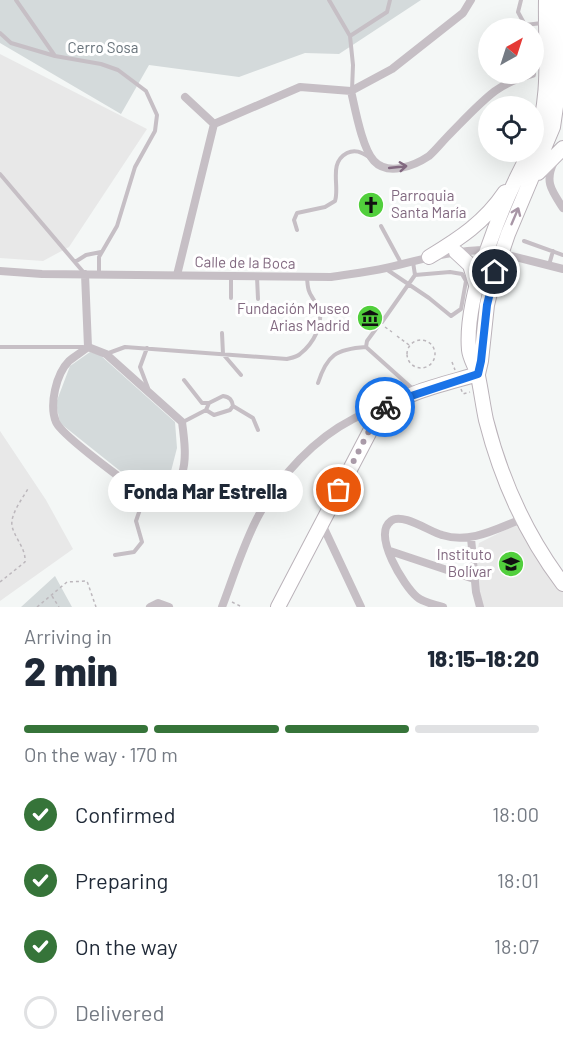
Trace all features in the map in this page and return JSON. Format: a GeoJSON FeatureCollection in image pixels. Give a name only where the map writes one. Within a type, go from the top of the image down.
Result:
{"type":"FeatureCollection","features":[{"type":"Feature","properties":{"kind":"main road"},"geometry":{"type":"LineString","coordinates":[[546,0],[552,22]]}},
{"type":"Feature","properties":{"kind":"main road"},"geometry":{"type":"LineString","coordinates":[[544,62],[558,0]]}},
{"type":"Feature","properties":{"kind":"main road"},"geometry":{"type":"LineString","coordinates":[[443,385],[461,369],[469,350],[477,287],[548,143],[552,127],[560,111],[544,76]]}},
{"type":"Feature","properties":{"kind":"main road"},"geometry":{"type":"LineString","coordinates":[[542,84],[543,105],[552,127]]}},
{"type":"Feature","properties":{"kind":"main road"},"geometry":{"type":"LineString","coordinates":[[529,183],[562,148]]}},
{"type":"Feature","properties":{"kind":"main road"},"geometry":{"type":"LineString","coordinates":[[429,257],[467,233],[487,216],[524,162]]}},
{"type":"Feature","properties":{"kind":"main road"},"geometry":{"type":"LineString","coordinates":[[478,374],[494,252],[525,162]]}},
{"type":"Feature","properties":{"kind":"main road"},"geometry":{"type":"LineString","coordinates":[[456,252],[471,267],[477,287]]}},
{"type":"Feature","properties":{"kind":"main road"},"geometry":{"type":"LineString","coordinates":[[469,350],[478,374],[490,434],[503,473],[522,519],[560,575]]}},
{"type":"Feature","properties":{"kind":"main road"},"geometry":{"type":"LineString","coordinates":[[279,607],[373,423],[386,406],[478,374]]}},
{"type":"Feature","properties":{"kind":"street"},"geometry":{"type":"LineString","coordinates":[[214,124],[300,87],[351,91],[392,69],[463,13],[471,0]]}},
{"type":"Feature","properties":{"kind":"street"},"geometry":{"type":"LineString","coordinates":[[351,91],[360,130],[372,159],[384,168],[395,169],[405,168],[429,156],[473,111],[496,90],[507,84]]}},
{"type":"Feature","properties":{"kind":"street"},"geometry":{"type":"LineString","coordinates":[[185,97],[214,124]]}},
{"type":"Feature","properties":{"kind":"street"},"geometry":{"type":"LineString","coordinates":[[177,275],[214,124]]}},
{"type":"Feature","properties":{"kind":"street"},"geometry":{"type":"LineString","coordinates":[[562,148],[552,165],[548,178],[552,191],[563,208]]}},
{"type":"Feature","properties":{"kind":"street","name":"Calle de la Boca"},"geometry":{"type":"LineString","coordinates":[[0,271],[331,276],[386,268],[456,252],[494,252],[563,268]]}},
{"type":"Feature","properties":{"kind":"street"},"geometry":{"type":"LineString","coordinates":[[85,274],[88,348]]}},
{"type":"Feature","properties":{"kind":"street"},"geometry":{"type":"LineString","coordinates":[[88,348],[106,354],[182,422],[186,464],[179,481],[170,491],[153,495],[141,493],[56,424],[51,402],[59,381],[68,362],[88,348]]}},
{"type":"Feature","properties":{"kind":"street"},"geometry":{"type":"LineString","coordinates":[[223,603],[259,514],[278,484],[328,434],[354,418],[386,406]]}},
{"type":"Feature","properties":{"kind":"street"},"geometry":{"type":"LineString","coordinates":[[443,607],[416,596],[398,574],[384,535],[389,522],[395,518],[403,519],[444,536],[471,538],[522,519]]}},
{"type":"Feature","properties":{"kind":"street"},"geometry":{"type":"LineString","coordinates":[[322,524],[361,607]]}},
{"type":"Feature","properties":{"kind":"street"},"geometry":{"type":"LineString","coordinates":[[471,538],[474,579],[480,607]]}},
{"type":"Feature","properties":{"kind":"street"},"geometry":{"type":"LineString","coordinates":[[390,551],[474,579]]}},
{"type":"Feature","properties":{"kind":"street"},"geometry":{"type":"LineString","coordinates":[[150,607],[158,603],[169,607]]}},
{"type":"Feature","properties":{"kind":"lane"},"geometry":{"type":"LineString","coordinates":[[16,0],[56,56]]}},
{"type":"Feature","properties":{"kind":"lane"},"geometry":{"type":"LineString","coordinates":[[329,0],[350,36],[353,65],[351,91]]}},
{"type":"Feature","properties":{"kind":"lane"},"geometry":{"type":"LineString","coordinates":[[350,36],[387,12],[390,0]]}},
{"type":"Feature","properties":{"kind":"lane"},"geometry":{"type":"LineString","coordinates":[[521,0],[518,12],[525,25],[552,22]]}},
{"type":"Feature","properties":{"kind":"lane"},"geometry":{"type":"LineString","coordinates":[[0,33],[11,43],[118,70],[146,91],[157,115],[155,131],[135,167],[117,226],[99,257],[99,274]]}},
{"type":"Feature","properties":{"kind":"lane"},"geometry":{"type":"LineString","coordinates":[[297,230],[294,220],[297,213],[325,207],[335,201],[337,195],[336,167],[342,156],[350,151],[359,151],[372,159]]}},
{"type":"Feature","properties":{"kind":"lane"},"geometry":{"type":"LineString","coordinates":[[0,174],[85,274]]}},
{"type":"Feature","properties":{"kind":"lane"},"geometry":{"type":"LineString","coordinates":[[381,226],[402,264]]}},
{"type":"Feature","properties":{"kind":"lane"},"geometry":{"type":"LineString","coordinates":[[524,241],[563,255]]}},
{"type":"Feature","properties":{"kind":"lane"},"geometry":{"type":"LineString","coordinates":[[549,265],[553,251]]}},
{"type":"Feature","properties":{"kind":"lane"},"geometry":{"type":"LineString","coordinates":[[75,262],[86,255],[101,252]]}},
{"type":"Feature","properties":{"kind":"lane"},"geometry":{"type":"LineString","coordinates":[[366,347],[367,341],[381,325],[415,274],[412,261]]}},
{"type":"Feature","properties":{"kind":"lane"},"geometry":{"type":"LineString","coordinates":[[386,268],[451,316],[461,309],[466,280],[462,274],[450,272],[415,274]]}},
{"type":"Feature","properties":{"kind":"lane"},"geometry":{"type":"LineString","coordinates":[[231,276],[231,298]]}},
{"type":"Feature","properties":{"kind":"lane"},"geometry":{"type":"LineString","coordinates":[[257,276],[258,299]]}},
{"type":"Feature","properties":{"kind":"lane"},"geometry":{"type":"LineString","coordinates":[[106,354],[125,347],[287,359],[299,355],[311,343],[318,330],[320,317],[318,308],[308,292],[307,277]]}},
{"type":"Feature","properties":{"kind":"lane"},"geometry":{"type":"LineString","coordinates":[[222,333],[223,354],[241,375]]}},
{"type":"Feature","properties":{"kind":"lane"},"geometry":{"type":"LineString","coordinates":[[0,347],[88,348]]}},
{"type":"Feature","properties":{"kind":"lane"},"geometry":{"type":"LineString","coordinates":[[318,383],[328,360],[337,352],[366,347],[418,393]]}},
{"type":"Feature","properties":{"kind":"lane"},"geometry":{"type":"LineString","coordinates":[[147,348],[140,367],[148,388]]}},
{"type":"Feature","properties":{"kind":"lane"},"geometry":{"type":"LineString","coordinates":[[184,381],[202,403],[209,403],[228,396],[233,406],[253,418],[258,430]]}},
{"type":"Feature","properties":{"kind":"lane"},"geometry":{"type":"LineString","coordinates":[[182,422],[206,410],[209,403]]}},
{"type":"Feature","properties":{"kind":"lane"},"geometry":{"type":"LineString","coordinates":[[206,410],[209,414],[214,415],[230,410],[233,406]]}},
{"type":"Feature","properties":{"kind":"lane"},"geometry":{"type":"LineString","coordinates":[[115,555],[134,552],[142,542],[136,521],[146,494]]}},
{"type":"Feature","properties":{"kind":"path"},"geometry":{"type":"LineString","coordinates":[[381,325],[392,332]]}},
{"type":"Feature","properties":{"kind":"path"},"geometry":{"type":"LineString","coordinates":[[397,336],[410,345]]}},
{"type":"Feature","properties":{"kind":"path"},"geometry":{"type":"LineString","coordinates":[[418,340],[428,342],[435,349],[433,363],[421,369],[412,366],[407,354],[410,345],[418,340]]}},
{"type":"Feature","properties":{"kind":"path"},"geometry":{"type":"LineString","coordinates":[[0,582],[25,562],[25,555],[12,525],[16,509],[29,487]]}},
{"type":"Feature","properties":{"kind":"path"},"geometry":{"type":"LineString","coordinates":[[37,607],[67,582],[87,581],[96,607]]}},
{"type":"Feature","properties":{"kind":"path"},"geometry":{"type":"LineString","coordinates":[[51,595],[59,607]]}},
{"type":"Feature","properties":{"kind":"path"},"geometry":{"type":"LineString","coordinates":[[223,603],[242,607]]}},
{"type":"Feature","properties":{"kind":"shaded area"},"geometry":{"type":"Polygon","coordinates":[[[0,54],[147,129],[69,247],[43,261],[0,258],[0,54]]]}},
{"type":"Feature","properties":{"kind":"shaded area"},"geometry":{"type":"Polygon","coordinates":[[[0,431],[46,500],[73,549],[0,601],[0,431]]]}},
{"type":"Feature","properties":{"kind":"shaded area","name":"Instituto Bolívar"},"geometry":{"type":"Polygon","coordinates":[[[521,522],[541,560],[563,591],[563,607],[483,607],[477,553],[479,543],[521,522]]]}},
{"type":"Feature","properties":{"kind":"green space","name":"Cerro Sosa"},"geometry":{"type":"Polygon","coordinates":[[[0,0],[421,0],[339,54],[305,53],[239,77],[149,65],[121,114],[0,43],[0,0]]]}},
{"type":"Feature","properties":{"kind":"green space"},"geometry":{"type":"Polygon","coordinates":[[[90,352],[99,354],[175,422],[177,448],[169,479],[144,490],[60,423],[56,403],[70,366],[90,352]]]}},
{"type":"Feature","properties":{"kind":"green space"},"geometry":{"type":"Polygon","coordinates":[[[55,576],[72,607],[21,607],[55,576]]]}},
{"type":"Feature","properties":{"kind":"way so far"},"geometry":{"type":"LineString","coordinates":[[339,490],[373,423],[385,407]]}},
{"type":"Feature","properties":{"kind":"place","name":"Parroquia Santa María"},"geometry":{"type":"Point","coordinates":[371,205]}},
{"type":"Feature","properties":{"kind":"place","name":"Fundación Museo Arias Madrid"},"geometry":{"type":"Point","coordinates":[370,318]}},
{"type":"Feature","properties":{"kind":"place","name":"Fonda Mar Estrella"},"geometry":{"type":"Point","coordinates":[339,490]}},
{"type":"Feature","properties":{"kind":"place","name":"Instituto Bolívar"},"geometry":{"type":"Point","coordinates":[511,564]}},
{"type":"Feature","properties":{"kind":"route"},"geometry":{"type":"LineString","coordinates":[[385,407],[399,400],[478,374],[487,305],[495,272]]}}]}
